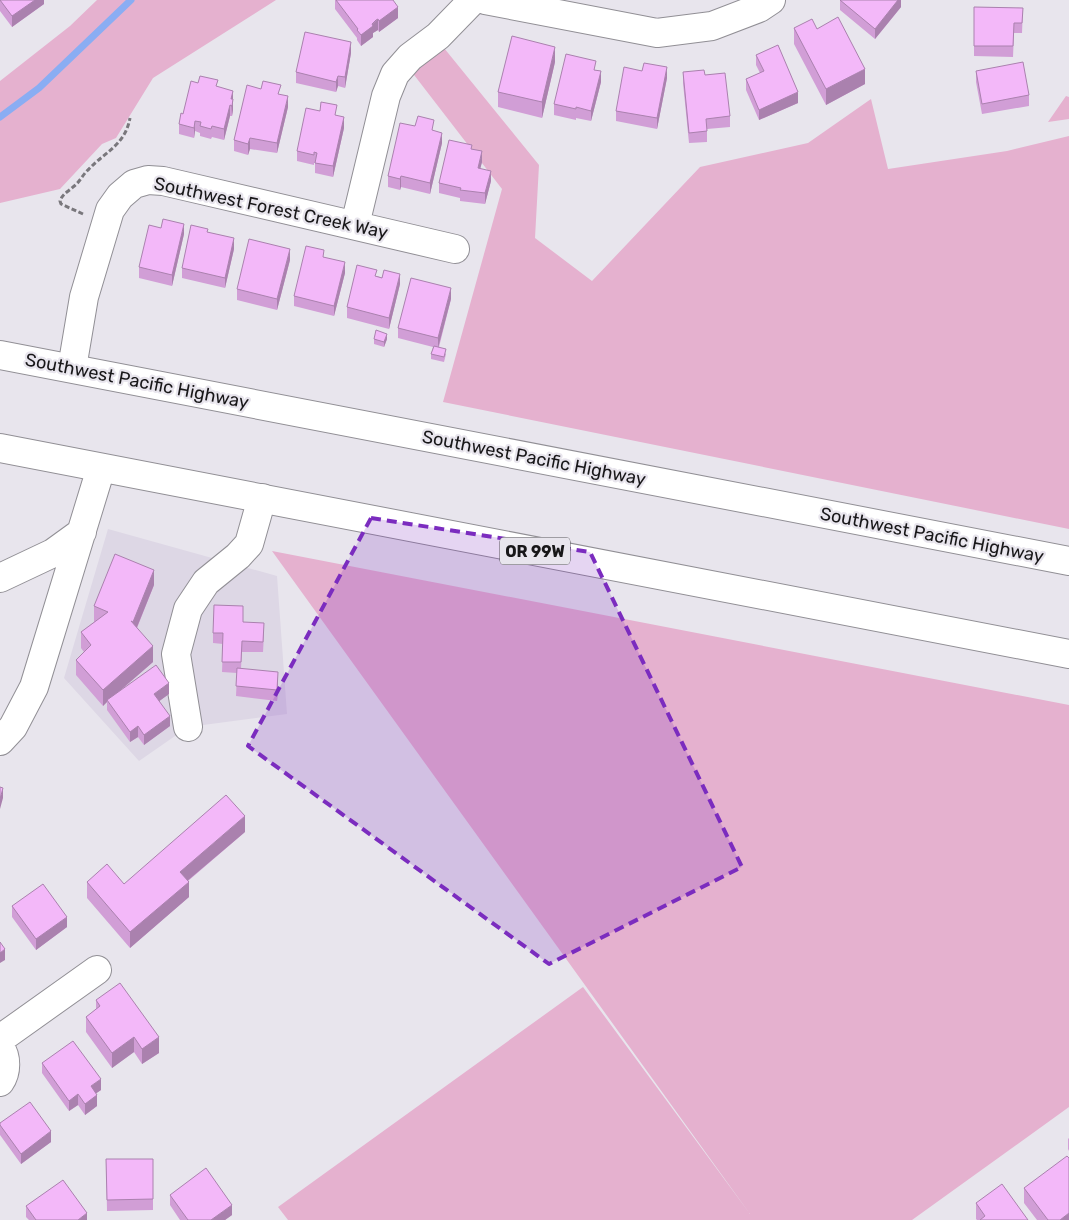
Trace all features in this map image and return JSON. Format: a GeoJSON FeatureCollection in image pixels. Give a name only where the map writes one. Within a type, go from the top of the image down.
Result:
{"type":"FeatureCollection","features":[{"type":"Feature","properties":{"kind":"main road"},"geometry":{"type":"LineString","coordinates":[[355,225],[386,96],[395,74],[410,57],[438,36],[473,0]]}},
{"type":"Feature","properties":{"kind":"main road"},"geometry":{"type":"LineString","coordinates":[[485,0],[657,33],[712,26],[758,8],[771,0]]}},
{"type":"Feature","properties":{"kind":"main road","name":"Southwest Forest Creek Way"},"geometry":{"type":"LineString","coordinates":[[72,368],[84,297],[105,222],[115,202],[134,184],[148,180],[164,181],[455,249]]}},
{"type":"Feature","properties":{"kind":"main road","name":"Southwest Pacific Highway"},"geometry":{"type":"LineString","coordinates":[[0,355],[1069,561]]}},
{"type":"Feature","properties":{"kind":"main road","name":"OR 99W"},"geometry":{"type":"LineString","coordinates":[[0,448],[1069,654]]}},
{"type":"Feature","properties":{"kind":"main road"},"geometry":{"type":"LineString","coordinates":[[0,741],[13,727],[34,687],[102,468]]}},
{"type":"Feature","properties":{"kind":"main road"},"geometry":{"type":"LineString","coordinates":[[188,727],[176,654],[188,609],[206,582],[250,544],[262,498]]}},
{"type":"Feature","properties":{"kind":"main road"},"geometry":{"type":"LineString","coordinates":[[0,578],[53,552],[82,532]]}},
{"type":"Feature","properties":{"kind":"main road"},"geometry":{"type":"LineString","coordinates":[[0,1039],[97,970]]}},
{"type":"Feature","properties":{"kind":"main road"},"geometry":{"type":"LineString","coordinates":[[0,1047],[4,1052],[6,1065],[0,1082]]}},
{"type":"Feature","properties":{"kind":"path"},"geometry":{"type":"LineString","coordinates":[[84,214],[61,204],[60,200],[63,194],[72,188],[88,169],[121,140],[129,125],[130,118]]}},
{"type":"Feature","properties":{"kind":"highlighted area"},"geometry":{"type":"Polygon","coordinates":[[[371,518],[590,552],[742,867],[549,964],[248,746],[371,518]]]}},
{"type":"Feature","properties":{"kind":"shaded area"},"geometry":{"type":"Polygon","coordinates":[[[97,0],[276,0],[153,78],[116,138],[102,144],[60,189],[0,203],[0,81],[70,26],[97,0]]]}},
{"type":"Feature","properties":{"kind":"shaded area"},"geometry":{"type":"Polygon","coordinates":[[[444,48],[539,165],[535,238],[592,281],[700,167],[808,143],[871,99],[888,169],[1007,151],[1069,136],[1069,529],[443,402],[502,189],[411,71],[444,48]]]}},
{"type":"Feature","properties":{"kind":"shaded area"},"geometry":{"type":"Polygon","coordinates":[[[1066,96],[1069,97],[1069,119],[1048,122],[1066,96]]]}},
{"type":"Feature","properties":{"kind":"shaded area"},"geometry":{"type":"Polygon","coordinates":[[[108,529],[277,576],[287,714],[188,727],[139,761],[64,678],[108,529]]]}},
{"type":"Feature","properties":{"kind":"shaded area"},"geometry":{"type":"Polygon","coordinates":[[[272,551],[1069,705],[1069,1107],[912,1220],[288,1220],[278,1207],[583,987],[750,1214],[272,551]]]}},
{"type":"Feature","properties":{"kind":"building"},"geometry":{"type":"Polygon","coordinates":[[[0,0],[35,0],[12,16],[0,0]]]}},
{"type":"Feature","properties":{"kind":"building"},"geometry":{"type":"Polygon","coordinates":[[[336,0],[393,0],[398,7],[379,21],[378,19],[376,20],[372,24],[373,26],[361,35],[336,0]]]}},
{"type":"Feature","properties":{"kind":"building"},"geometry":{"type":"Polygon","coordinates":[[[840,0],[898,0],[875,29],[840,0]]]}},
{"type":"Feature","properties":{"kind":"building"},"geometry":{"type":"Polygon","coordinates":[[[974,7],[1023,8],[1022,23],[1014,23],[1013,46],[974,46],[974,7]]]}},
{"type":"Feature","properties":{"kind":"building"},"geometry":{"type":"Polygon","coordinates":[[[838,17],[865,69],[826,89],[794,28],[812,19],[817,29],[838,17]]]}},
{"type":"Feature","properties":{"kind":"building"},"geometry":{"type":"Polygon","coordinates":[[[305,32],[351,42],[345,77],[338,76],[336,82],[296,72],[305,32]]]}},
{"type":"Feature","properties":{"kind":"building"},"geometry":{"type":"Polygon","coordinates":[[[512,36],[555,47],[542,102],[498,92],[512,36]]]}},
{"type":"Feature","properties":{"kind":"building"},"geometry":{"type":"Polygon","coordinates":[[[778,45],[798,92],[759,110],[746,79],[764,71],[756,55],[778,45]]]}},
{"type":"Feature","properties":{"kind":"building"},"geometry":{"type":"Polygon","coordinates":[[[566,54],[596,61],[594,70],[601,71],[591,111],[554,104],[566,54]]]}},
{"type":"Feature","properties":{"kind":"building"},"geometry":{"type":"Polygon","coordinates":[[[1023,62],[1029,95],[982,104],[976,71],[1023,62]]]}},
{"type":"Feature","properties":{"kind":"building"},"geometry":{"type":"Polygon","coordinates":[[[644,63],[667,67],[657,118],[616,111],[624,67],[642,71],[644,63]]]}},
{"type":"Feature","properties":{"kind":"building"},"geometry":{"type":"Polygon","coordinates":[[[704,70],[705,75],[725,73],[730,116],[706,119],[707,131],[689,133],[683,72],[704,70]]]}},
{"type":"Feature","properties":{"kind":"building"},"geometry":{"type":"Polygon","coordinates":[[[200,76],[218,80],[216,86],[233,91],[232,106],[230,105],[224,129],[212,126],[211,129],[200,126],[201,122],[195,121],[194,128],[179,124],[191,81],[198,83],[200,76]]]}},
{"type":"Feature","properties":{"kind":"building"},"geometry":{"type":"Polygon","coordinates":[[[263,81],[281,85],[278,94],[288,96],[277,143],[250,138],[248,144],[234,140],[247,85],[261,89],[263,81]]]}},
{"type":"Feature","properties":{"kind":"building"},"geometry":{"type":"Polygon","coordinates":[[[321,102],[337,105],[335,115],[344,117],[333,166],[315,163],[317,153],[314,152],[314,155],[297,151],[306,108],[320,111],[321,102]]]}},
{"type":"Feature","properties":{"kind":"building"},"geometry":{"type":"Polygon","coordinates":[[[418,116],[434,120],[432,130],[442,133],[430,183],[401,176],[400,179],[388,176],[400,123],[415,126],[418,116]]]}},
{"type":"Feature","properties":{"kind":"building"},"geometry":{"type":"Polygon","coordinates":[[[449,140],[472,145],[471,149],[482,151],[478,168],[491,171],[485,193],[460,190],[461,188],[439,183],[449,140]]]}},
{"type":"Feature","properties":{"kind":"building"},"geometry":{"type":"Polygon","coordinates":[[[163,219],[184,224],[172,275],[139,267],[149,225],[161,228],[163,219]]]}},
{"type":"Feature","properties":{"kind":"building"},"geometry":{"type":"Polygon","coordinates":[[[191,225],[208,229],[207,232],[234,238],[225,278],[182,268],[191,225]]]}},
{"type":"Feature","properties":{"kind":"building"},"geometry":{"type":"Polygon","coordinates":[[[249,239],[290,249],[277,299],[237,289],[249,239]]]}},
{"type":"Feature","properties":{"kind":"building"},"geometry":{"type":"Polygon","coordinates":[[[306,246],[324,250],[323,257],[345,262],[334,306],[294,296],[306,246]]]}},
{"type":"Feature","properties":{"kind":"building"},"geometry":{"type":"Polygon","coordinates":[[[357,265],[377,270],[375,276],[382,278],[384,270],[400,274],[389,318],[347,307],[357,265]]]}},
{"type":"Feature","properties":{"kind":"building"},"geometry":{"type":"Polygon","coordinates":[[[411,278],[451,288],[438,338],[398,328],[411,278]]]}},
{"type":"Feature","properties":{"kind":"building"},"geometry":{"type":"Polygon","coordinates":[[[376,330],[387,334],[384,342],[374,339],[376,330]]]}},
{"type":"Feature","properties":{"kind":"building"},"geometry":{"type":"Polygon","coordinates":[[[434,346],[446,349],[444,357],[431,354],[434,346]]]}},
{"type":"Feature","properties":{"kind":"building"},"geometry":{"type":"Polygon","coordinates":[[[115,554],[154,570],[133,622],[131,621],[153,646],[103,690],[76,660],[91,645],[81,632],[108,612],[94,606],[115,554]]]}},
{"type":"Feature","properties":{"kind":"building"},"geometry":{"type":"Polygon","coordinates":[[[214,605],[243,606],[243,622],[264,623],[263,642],[242,641],[241,662],[222,662],[223,633],[213,633],[214,605]]]}},
{"type":"Feature","properties":{"kind":"building"},"geometry":{"type":"Polygon","coordinates":[[[156,665],[169,683],[154,694],[170,716],[144,735],[138,726],[130,732],[107,700],[156,665]]]}},
{"type":"Feature","properties":{"kind":"building"},"geometry":{"type":"Polygon","coordinates":[[[237,668],[278,672],[277,690],[236,686],[237,668]]]}},
{"type":"Feature","properties":{"kind":"building"},"geometry":{"type":"Polygon","coordinates":[[[0,787],[3,788],[0,799],[0,787]]]}},
{"type":"Feature","properties":{"kind":"building"},"geometry":{"type":"Polygon","coordinates":[[[226,795],[245,816],[180,872],[189,882],[130,932],[87,882],[107,864],[124,884],[226,795]]]}},
{"type":"Feature","properties":{"kind":"building"},"geometry":{"type":"Polygon","coordinates":[[[43,884],[67,917],[36,939],[12,906],[43,884]]]}},
{"type":"Feature","properties":{"kind":"building"},"geometry":{"type":"Polygon","coordinates":[[[0,942],[5,949],[0,953],[0,942]]]}},
{"type":"Feature","properties":{"kind":"building"},"geometry":{"type":"Polygon","coordinates":[[[120,983],[159,1037],[142,1049],[134,1037],[112,1053],[86,1017],[100,1006],[96,1000],[120,983]]]}},
{"type":"Feature","properties":{"kind":"building"},"geometry":{"type":"Polygon","coordinates":[[[73,1041],[101,1079],[91,1086],[97,1095],[85,1104],[78,1094],[69,1101],[42,1063],[73,1041]]]}},
{"type":"Feature","properties":{"kind":"building"},"geometry":{"type":"Polygon","coordinates":[[[30,1102],[51,1131],[21,1154],[0,1123],[30,1102]]]}},
{"type":"Feature","properties":{"kind":"building"},"geometry":{"type":"Polygon","coordinates":[[[1067,1156],[1069,1158],[1069,1213],[1060,1220],[1048,1220],[1024,1188],[1067,1156]]]}},
{"type":"Feature","properties":{"kind":"building"},"geometry":{"type":"Polygon","coordinates":[[[106,1159],[153,1159],[153,1199],[107,1200],[106,1159]]]}},
{"type":"Feature","properties":{"kind":"building"},"geometry":{"type":"Polygon","coordinates":[[[206,1168],[232,1205],[211,1220],[188,1220],[170,1195],[206,1168]]]}},
{"type":"Feature","properties":{"kind":"building"},"geometry":{"type":"Polygon","coordinates":[[[63,1180],[87,1213],[78,1220],[36,1220],[26,1206],[63,1180]]]}},
{"type":"Feature","properties":{"kind":"building"},"geometry":{"type":"Polygon","coordinates":[[[1002,1184],[1028,1220],[980,1220],[985,1216],[976,1203],[1002,1184]]]}},
{"type":"Feature","properties":{"kind":"waterway"},"geometry":{"type":"LineString","coordinates":[[0,117],[39,88],[131,0]]}}]}
